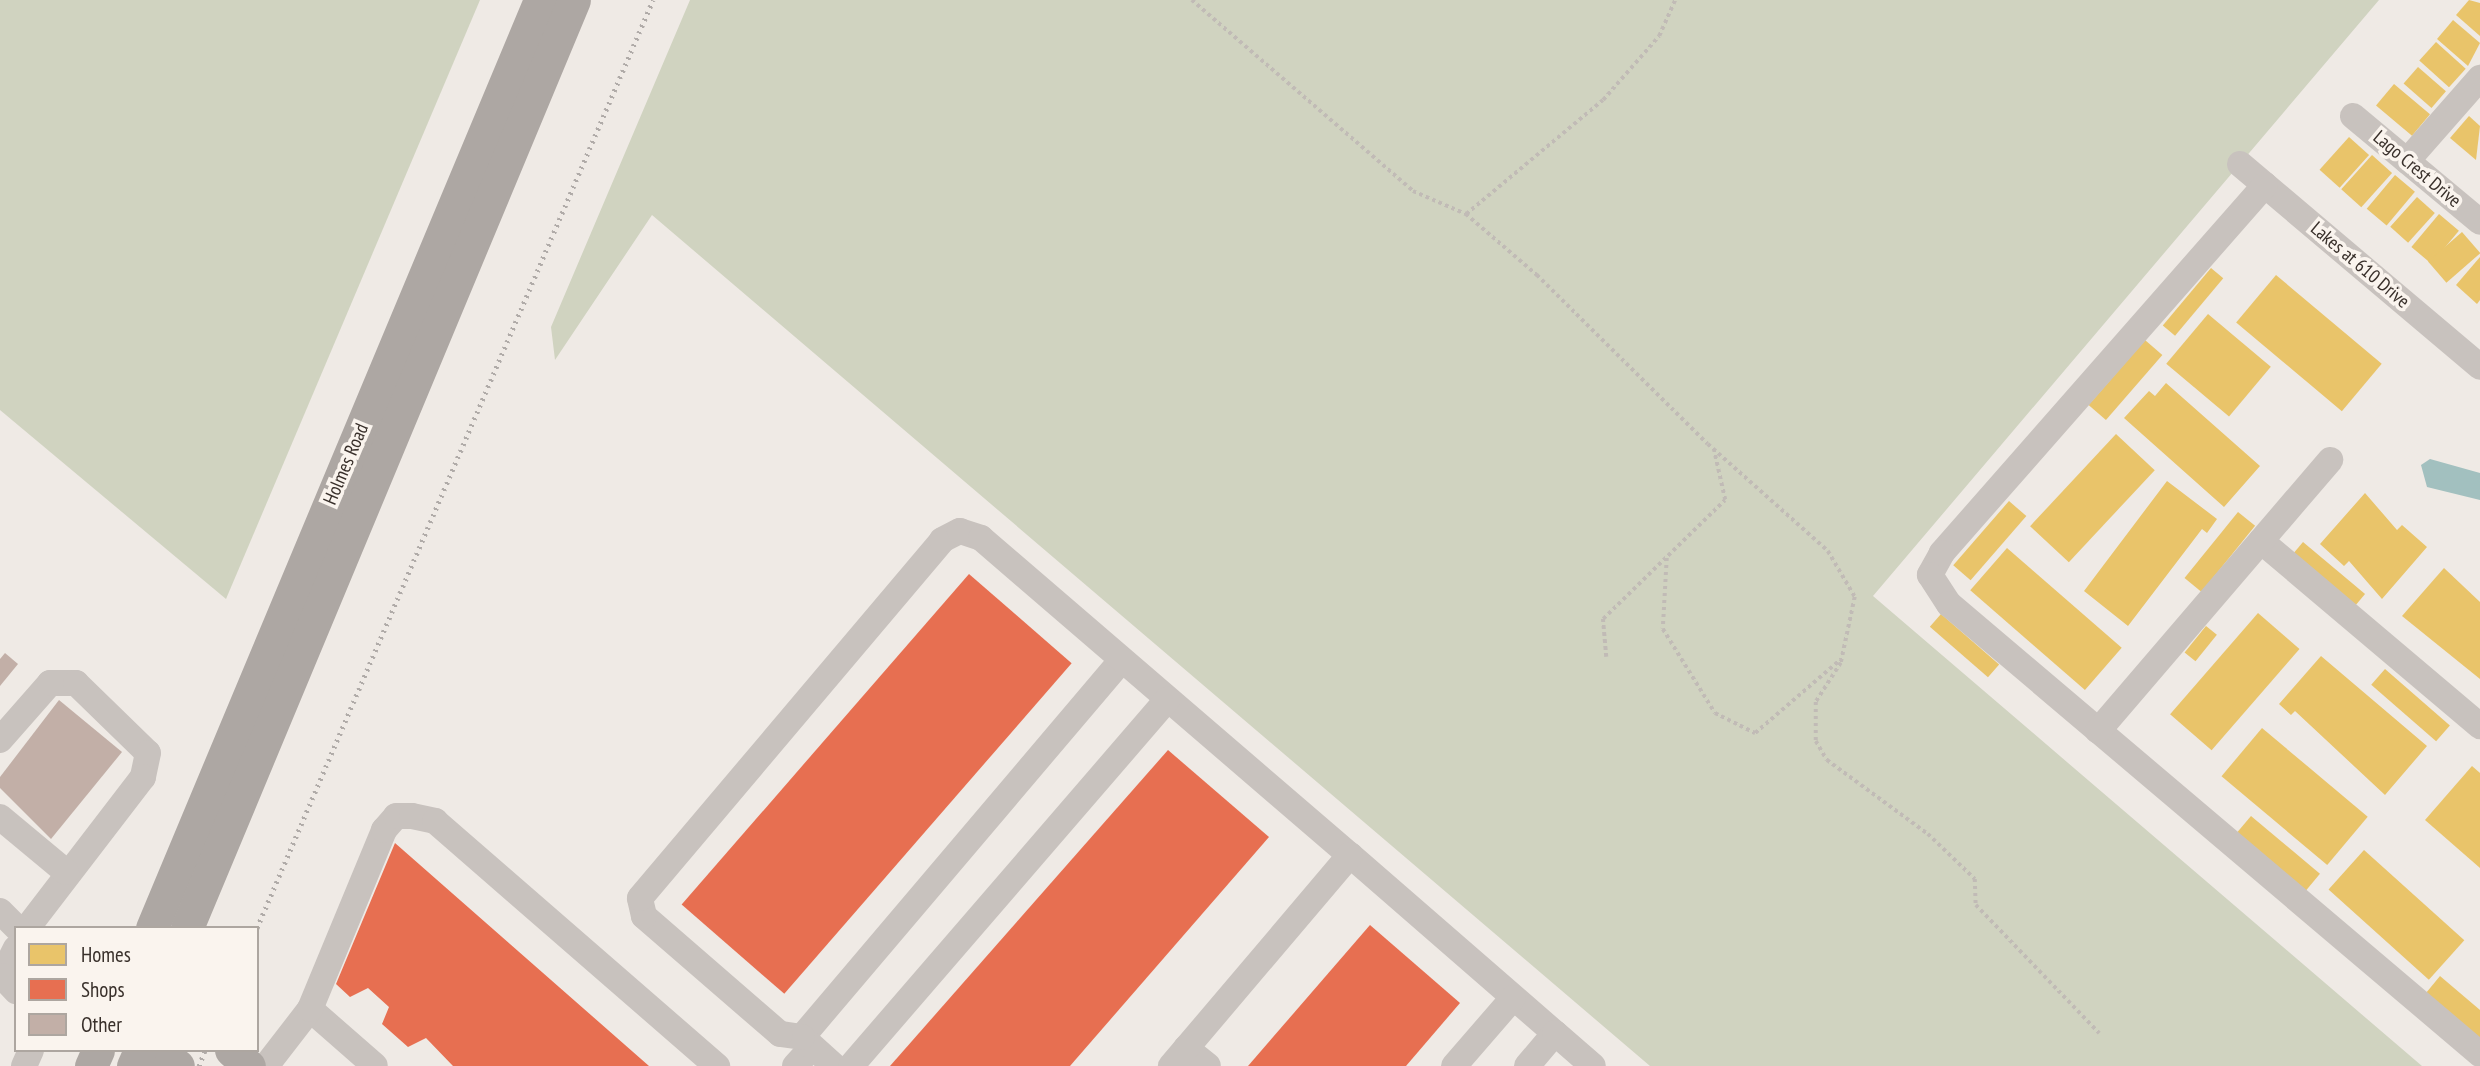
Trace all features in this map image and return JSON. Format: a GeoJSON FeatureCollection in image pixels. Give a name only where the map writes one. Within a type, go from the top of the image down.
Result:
{"type":"FeatureCollection","features":[{"type":"Feature","properties":{"kind":"main road","name":"Holmes Road"},"geometry":{"type":"LineString","coordinates":[[153,926],[540,0]]}},
{"type":"Feature","properties":{"kind":"main road","name":"Holmes Road"},"geometry":{"type":"LineString","coordinates":[[188,926],[574,0]]}},
{"type":"Feature","properties":{"kind":"main road"},"geometry":{"type":"LineString","coordinates":[[160,1052],[178,1066]]}},
{"type":"Feature","properties":{"kind":"main road"},"geometry":{"type":"LineString","coordinates":[[233,1052],[249,1066]]}},
{"type":"Feature","properties":{"kind":"street"},"geometry":{"type":"LineString","coordinates":[[2407,161],[2480,78]]}},
{"type":"Feature","properties":{"kind":"street","name":"Lago Crest Drive"},"geometry":{"type":"LineString","coordinates":[[2353,116],[2480,222]]}},
{"type":"Feature","properties":{"kind":"street","name":"Lakes at 610 Drive"},"geometry":{"type":"LineString","coordinates":[[2240,163],[2480,367]]}},
{"type":"Feature","properties":{"kind":"street"},"geometry":{"type":"LineString","coordinates":[[2265,185],[1942,553],[1930,575],[1949,604],[2480,1054]]}},
{"type":"Feature","properties":{"kind":"street"},"geometry":{"type":"LineString","coordinates":[[2098,731],[2330,460]]}},
{"type":"Feature","properties":{"kind":"street"},"geometry":{"type":"LineString","coordinates":[[834,1066],[780,1034],[644,916],[640,898],[942,540],[969,532],[1350,855],[1593,1066]]}},
{"type":"Feature","properties":{"kind":"street"},"geometry":{"type":"LineString","coordinates":[[2261,541],[2480,726]]}},
{"type":"Feature","properties":{"kind":"street"},"geometry":{"type":"LineString","coordinates":[[803,1050],[1122,660]]}},
{"type":"Feature","properties":{"kind":"street"},"geometry":{"type":"LineString","coordinates":[[0,740],[50,683],[76,683],[148,753],[143,778],[65,872],[28,926]]}},
{"type":"Feature","properties":{"kind":"street"},"geometry":{"type":"LineString","coordinates":[[851,1066],[1167,700]]}},
{"type":"Feature","properties":{"kind":"street"},"geometry":{"type":"LineString","coordinates":[[266,1066],[310,1009],[384,830],[396,816],[435,821],[717,1066]]}},
{"type":"Feature","properties":{"kind":"street"},"geometry":{"type":"LineString","coordinates":[[0,817],[65,872]]}},
{"type":"Feature","properties":{"kind":"street"},"geometry":{"type":"LineString","coordinates":[[1208,1066],[1179,1057],[1350,855]]}},
{"type":"Feature","properties":{"kind":"street"},"geometry":{"type":"LineString","coordinates":[[14,952],[2,976],[14,989]]}},
{"type":"Feature","properties":{"kind":"street"},"geometry":{"type":"LineString","coordinates":[[1454,1066],[1513,998]]}},
{"type":"Feature","properties":{"kind":"street"},"geometry":{"type":"LineString","coordinates":[[310,1009],[375,1066]]}},
{"type":"Feature","properties":{"kind":"street"},"geometry":{"type":"LineString","coordinates":[[1527,1066],[1555,1033]]}},
{"type":"Feature","properties":{"kind":"path"},"geometry":{"type":"LineString","coordinates":[[1192,0],[1413,191],[1466,214],[1538,275],[1713,449],[1828,551],[1855,597],[1842,658],[1816,702],[1816,741],[1827,760],[1928,834],[1975,879],[1976,905],[2099,1033]]}},
{"type":"Feature","properties":{"kind":"path"},"geometry":{"type":"LineString","coordinates":[[1466,214],[1604,100],[1659,36],[1675,0]]}},
{"type":"Feature","properties":{"kind":"path"},"geometry":{"type":"LineString","coordinates":[[1606,657],[1603,619],[1725,500],[1713,449]]}},
{"type":"Feature","properties":{"kind":"path"},"geometry":{"type":"LineString","coordinates":[[1667,558],[1663,629],[1715,713],[1755,733],[1842,658]]}},
{"type":"Feature","properties":{"kind":"green space"},"geometry":{"type":"Polygon","coordinates":[[[0,0],[480,0],[226,599],[0,410],[0,0]]]}},
{"type":"Feature","properties":{"kind":"green space"},"geometry":{"type":"Polygon","coordinates":[[[690,0],[2379,0],[1873,596],[2422,1066],[1650,1066],[652,215],[555,360],[551,327],[690,0]]]}},
{"type":"Feature","properties":{"kind":"water"},"geometry":{"type":"Polygon","coordinates":[[[2430,459],[2480,473],[2480,500],[2427,487],[2421,465],[2430,459]]]}},
{"type":"Feature","properties":{"kind":"building: Homes"},"geometry":{"type":"Polygon","coordinates":[[[2469,0],[2480,3],[2480,36],[2456,15],[2469,0]]]}},
{"type":"Feature","properties":{"kind":"building: Homes"},"geometry":{"type":"Polygon","coordinates":[[[2453,20],[2480,43],[2468,66],[2437,39],[2453,20]]]}},
{"type":"Feature","properties":{"kind":"building: Homes"},"geometry":{"type":"Polygon","coordinates":[[[2436,42],[2466,69],[2449,87],[2419,61],[2436,42]]]}},
{"type":"Feature","properties":{"kind":"building: Homes"},"geometry":{"type":"Polygon","coordinates":[[[2418,67],[2446,91],[2431,108],[2404,84],[2418,67]]]}},
{"type":"Feature","properties":{"kind":"building: Homes"},"geometry":{"type":"Polygon","coordinates":[[[2394,84],[2430,114],[2412,136],[2376,105],[2394,84]]]}},
{"type":"Feature","properties":{"kind":"building: Homes"},"geometry":{"type":"Polygon","coordinates":[[[2469,116],[2480,126],[2476,160],[2450,138],[2469,116]]]}},
{"type":"Feature","properties":{"kind":"building: Homes"},"geometry":{"type":"Polygon","coordinates":[[[2349,137],[2369,155],[2340,188],[2320,170],[2349,137]]]}},
{"type":"Feature","properties":{"kind":"building: Homes"},"geometry":{"type":"Polygon","coordinates":[[[2372,155],[2392,173],[2361,207],[2341,189],[2372,155]]]}},
{"type":"Feature","properties":{"kind":"building: Homes"},"geometry":{"type":"Polygon","coordinates":[[[2395,175],[2415,192],[2387,225],[2367,209],[2395,175]]]}},
{"type":"Feature","properties":{"kind":"building: Homes"},"geometry":{"type":"Polygon","coordinates":[[[2417,197],[2435,213],[2408,243],[2390,227],[2417,197]]]}},
{"type":"Feature","properties":{"kind":"building: Homes"},"geometry":{"type":"Polygon","coordinates":[[[2439,214],[2459,231],[2431,264],[2411,247],[2439,214]]]}},
{"type":"Feature","properties":{"kind":"building: Homes"},"geometry":{"type":"Polygon","coordinates":[[[2462,232],[2480,253],[2446,283],[2428,262],[2462,232]]]}},
{"type":"Feature","properties":{"kind":"building: Homes"},"geometry":{"type":"Polygon","coordinates":[[[2480,257],[2480,300],[2477,304],[2456,285],[2480,257]]]}},
{"type":"Feature","properties":{"kind":"building: Homes"},"geometry":{"type":"Polygon","coordinates":[[[2211,268],[2223,278],[2175,336],[2163,325],[2211,268]]]}},
{"type":"Feature","properties":{"kind":"building: Homes"},"geometry":{"type":"Polygon","coordinates":[[[2276,275],[2382,364],[2342,411],[2236,322],[2276,275]]]}},
{"type":"Feature","properties":{"kind":"building: Homes"},"geometry":{"type":"Polygon","coordinates":[[[2208,314],[2271,367],[2229,417],[2166,364],[2208,314]]]}},
{"type":"Feature","properties":{"kind":"building: Homes"},"geometry":{"type":"Polygon","coordinates":[[[2145,340],[2162,355],[2106,420],[2089,405],[2145,340]]]}},
{"type":"Feature","properties":{"kind":"building: Homes"},"geometry":{"type":"Polygon","coordinates":[[[2166,383],[2260,466],[2224,507],[2124,418],[2149,391],[2155,396],[2166,383]]]}},
{"type":"Feature","properties":{"kind":"building: Homes"},"geometry":{"type":"Polygon","coordinates":[[[2116,434],[2155,470],[2069,562],[2030,526],[2116,434]]]}},
{"type":"Feature","properties":{"kind":"building: Homes"},"geometry":{"type":"Polygon","coordinates":[[[2167,481],[2217,519],[2207,533],[2202,529],[2128,626],[2084,591],[2167,481]]]}},
{"type":"Feature","properties":{"kind":"building: Homes"},"geometry":{"type":"Polygon","coordinates":[[[2365,493],[2397,530],[2402,525],[2427,547],[2382,599],[2349,561],[2344,566],[2320,544],[2365,493]]]}},
{"type":"Feature","properties":{"kind":"building: Homes"},"geometry":{"type":"Polygon","coordinates":[[[2009,501],[2026,516],[1971,580],[1953,565],[2009,501]]]}},
{"type":"Feature","properties":{"kind":"building: Homes"},"geometry":{"type":"Polygon","coordinates":[[[2238,512],[2255,526],[2202,592],[2185,578],[2238,512]]]}},
{"type":"Feature","properties":{"kind":"building: Homes"},"geometry":{"type":"Polygon","coordinates":[[[2303,542],[2365,594],[2355,606],[2293,554],[2303,542]]]}},
{"type":"Feature","properties":{"kind":"building: Homes"},"geometry":{"type":"Polygon","coordinates":[[[2007,548],[2122,648],[2085,690],[1970,590],[2007,548]]]}},
{"type":"Feature","properties":{"kind":"building: Homes"},"geometry":{"type":"Polygon","coordinates":[[[2444,568],[2480,602],[2480,679],[2402,616],[2444,568]]]}},
{"type":"Feature","properties":{"kind":"building: Homes"},"geometry":{"type":"Polygon","coordinates":[[[2258,613],[2300,649],[2212,750],[2170,714],[2258,613]]]}},
{"type":"Feature","properties":{"kind":"building: Homes"},"geometry":{"type":"Polygon","coordinates":[[[1941,614],[1999,665],[1988,677],[1930,627],[1941,614]]]}},
{"type":"Feature","properties":{"kind":"building: Homes"},"geometry":{"type":"Polygon","coordinates":[[[2206,626],[2217,635],[2195,661],[2185,652],[2206,626]]]}},
{"type":"Feature","properties":{"kind":"building: Homes"},"geometry":{"type":"Polygon","coordinates":[[[2321,656],[2427,746],[2385,795],[2295,711],[2291,715],[2279,704],[2321,656]]]}},
{"type":"Feature","properties":{"kind":"building: Homes"},"geometry":{"type":"Polygon","coordinates":[[[2385,669],[2450,725],[2436,741],[2371,685],[2385,669]]]}},
{"type":"Feature","properties":{"kind":"building: Homes"},"geometry":{"type":"Polygon","coordinates":[[[2262,728],[2368,817],[2327,865],[2222,776],[2262,728]]]}},
{"type":"Feature","properties":{"kind":"building: Homes"},"geometry":{"type":"Polygon","coordinates":[[[2472,766],[2480,773],[2480,868],[2425,820],[2472,766]]]}},
{"type":"Feature","properties":{"kind":"building: Homes"},"geometry":{"type":"Polygon","coordinates":[[[2251,816],[2320,874],[2306,891],[2237,833],[2251,816]]]}},
{"type":"Feature","properties":{"kind":"building: Homes"},"geometry":{"type":"Polygon","coordinates":[[[2364,850],[2464,940],[2429,980],[2329,889],[2364,850]]]}},
{"type":"Feature","properties":{"kind":"building: Homes"},"geometry":{"type":"Polygon","coordinates":[[[2440,976],[2480,1010],[2480,1039],[2426,993],[2440,976]]]}},
{"type":"Feature","properties":{"kind":"building: Shops"},"geometry":{"type":"Polygon","coordinates":[[[969,574],[1072,663],[784,994],[682,905],[969,574]]]}},
{"type":"Feature","properties":{"kind":"building: Shops"},"geometry":{"type":"Polygon","coordinates":[[[1168,750],[1269,837],[1070,1066],[890,1066],[1168,750]]]}},
{"type":"Feature","properties":{"kind":"building: Shops"},"geometry":{"type":"Polygon","coordinates":[[[395,843],[649,1066],[453,1066],[426,1038],[408,1047],[382,1024],[389,1007],[368,988],[350,997],[336,984],[395,843]]]}},
{"type":"Feature","properties":{"kind":"building: Shops"},"geometry":{"type":"Polygon","coordinates":[[[1370,925],[1460,1003],[1406,1066],[1248,1066],[1370,925]]]}},
{"type":"Feature","properties":{"kind":"building: Other"},"geometry":{"type":"Polygon","coordinates":[[[5,653],[18,664],[0,686],[0,659],[5,653]]]}},
{"type":"Feature","properties":{"kind":"building: Other"},"geometry":{"type":"Polygon","coordinates":[[[59,700],[122,752],[51,839],[0,788],[0,777],[59,700]]]}},
{"type":"Feature","properties":{"kind":"railway"},"geometry":{"type":"LineString","coordinates":[[258,926],[653,0]]}},
{"type":"Feature","properties":{"kind":"railway"},"geometry":{"type":"LineString","coordinates":[[199,1066],[204,1052]]}}]}
